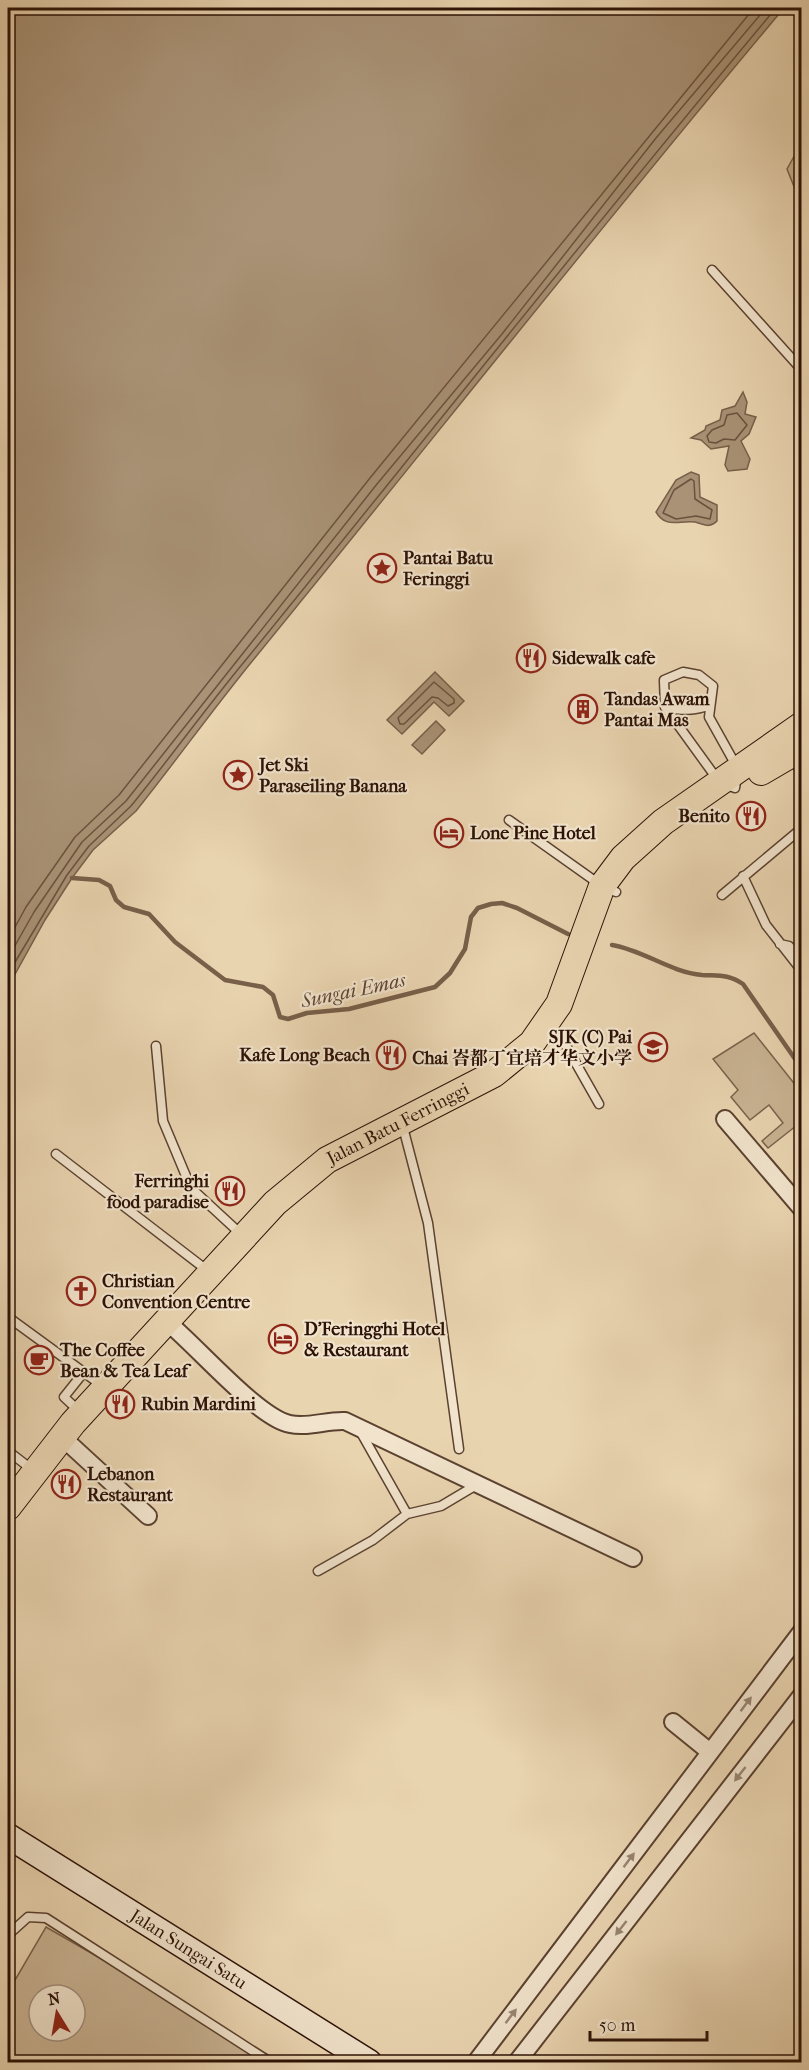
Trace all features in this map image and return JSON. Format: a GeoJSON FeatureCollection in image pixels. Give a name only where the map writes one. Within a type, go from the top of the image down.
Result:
{"type":"FeatureCollection","features":[{"type":"Feature","properties":{"kind":"main road","name":"Jalan Batu Ferringgi"},"geometry":{"type":"LineString","coordinates":[[8,1507],[247,1239],[332,1169],[402,1126],[502,1080],[528,1061],[567,1007],[609,889],[624,858],[663,822],[731,780],[801,725]]}},
{"type":"Feature","properties":{"kind":"main road","name":"Jalan Batu Ferringgi"},"geometry":{"type":"LineString","coordinates":[[731,780],[798,759]]}},
{"type":"Feature","properties":{"kind":"main road","name":"Jalan Batu Ferringgi"},"geometry":{"type":"LineString","coordinates":[[66,1440],[82,1413],[111,1391]]}},
{"type":"Feature","properties":{"kind":"main road","name":"Jalan Batu Ferringgi"},"geometry":{"type":"LineString","coordinates":[[8,1523],[38,1474]]}},
{"type":"Feature","properties":{"kind":"street"},"geometry":{"type":"LineString","coordinates":[[725,1119],[801,1209]]}},
{"type":"Feature","properties":{"kind":"street"},"geometry":{"type":"LineString","coordinates":[[170,1324],[251,1400],[276,1418],[288,1424],[302,1425],[330,1420],[345,1421],[633,1558]]}},
{"type":"Feature","properties":{"kind":"street"},"geometry":{"type":"LineString","coordinates":[[66,1440],[148,1516]]}},
{"type":"Feature","properties":{"kind":"street"},"geometry":{"type":"LineString","coordinates":[[476,2062],[801,1631]]}},
{"type":"Feature","properties":{"kind":"street"},"geometry":{"type":"LineString","coordinates":[[517,2062],[801,1695]]}},
{"type":"Feature","properties":{"kind":"street"},"geometry":{"type":"LineString","coordinates":[[673,1722],[710,1752]]}},
{"type":"Feature","properties":{"kind":"street","name":"Jalan Sungai Satu"},"geometry":{"type":"LineString","coordinates":[[8,1836],[369,2062]]}},
{"type":"Feature","properties":{"kind":"lane"},"geometry":{"type":"LineString","coordinates":[[712,270],[801,370]]}},
{"type":"Feature","properties":{"kind":"lane"},"geometry":{"type":"LineString","coordinates":[[683,672],[699,675],[713,686],[709,717],[731,780],[665,707],[664,680],[683,672]]}},
{"type":"Feature","properties":{"kind":"lane"},"geometry":{"type":"LineString","coordinates":[[665,707],[679,711],[697,710],[710,705]]}},
{"type":"Feature","properties":{"kind":"lane"},"geometry":{"type":"LineString","coordinates":[[509,819],[609,889]]}},
{"type":"Feature","properties":{"kind":"lane"},"geometry":{"type":"LineString","coordinates":[[722,895],[801,828]]}},
{"type":"Feature","properties":{"kind":"lane"},"geometry":{"type":"LineString","coordinates":[[743,876],[773,934],[801,971]]}},
{"type":"Feature","properties":{"kind":"lane"},"geometry":{"type":"LineString","coordinates":[[780,944],[789,946],[801,960]]}},
{"type":"Feature","properties":{"kind":"lane"},"geometry":{"type":"LineString","coordinates":[[549,1030],[565,1044],[599,1104]]}},
{"type":"Feature","properties":{"kind":"lane"},"geometry":{"type":"LineString","coordinates":[[156,1046],[163,1121],[191,1188],[247,1239]]}},
{"type":"Feature","properties":{"kind":"lane"},"geometry":{"type":"LineString","coordinates":[[402,1126],[428,1223],[459,1449]]}},
{"type":"Feature","properties":{"kind":"lane"},"geometry":{"type":"LineString","coordinates":[[56,1154],[214,1276]]}},
{"type":"Feature","properties":{"kind":"lane"},"geometry":{"type":"LineString","coordinates":[[8,1317],[111,1391]]}},
{"type":"Feature","properties":{"kind":"lane"},"geometry":{"type":"LineString","coordinates":[[82,1413],[64,1397],[84,1372]]}},
{"type":"Feature","properties":{"kind":"lane"},"geometry":{"type":"LineString","coordinates":[[358,1429],[407,1514]]}},
{"type":"Feature","properties":{"kind":"lane"},"geometry":{"type":"LineString","coordinates":[[8,1451],[38,1474]]}},
{"type":"Feature","properties":{"kind":"lane"},"geometry":{"type":"LineString","coordinates":[[318,1571],[373,1540],[407,1514],[441,1506],[478,1484]]}},
{"type":"Feature","properties":{"kind":"lane"},"geometry":{"type":"LineString","coordinates":[[8,1935],[28,1917],[46,1918],[267,2060]]}},
{"type":"Feature","properties":{"kind":"shaded area"},"geometry":{"type":"Polygon","coordinates":[[[801,144],[801,204],[787,169],[801,144]]]}},
{"type":"Feature","properties":{"kind":"shaded area"},"geometry":{"type":"Polygon","coordinates":[[[754,1033],[801,1092],[801,1122],[768,1148],[762,1141],[783,1123],[769,1105],[750,1120],[731,1097],[738,1090],[713,1059],[754,1033]]]}},
{"type":"Feature","properties":{"kind":"shaded area"},"geometry":{"type":"Polygon","coordinates":[[[46,1927],[280,2062],[8,2062],[8,1992],[46,1927]]]}},
{"type":"Feature","properties":{"kind":"water"},"geometry":{"type":"Polygon","coordinates":[[[8,8],[784,8],[584,251],[239,678],[136,811],[93,850],[45,920],[8,987],[8,8]]]}},
{"type":"Feature","properties":{"kind":"water"},"geometry":{"type":"Polygon","coordinates":[[[743,392],[747,402],[745,414],[756,417],[749,434],[741,441],[750,459],[747,469],[728,471],[725,465],[729,446],[711,449],[701,440],[691,438],[705,430],[706,426],[720,420],[722,410],[735,406],[743,392]]]}},
{"type":"Feature","properties":{"kind":"water"},"geometry":{"type":"Polygon","coordinates":[[[691,472],[699,475],[700,497],[717,505],[717,521],[711,525],[695,522],[673,523],[664,520],[656,512],[676,480],[691,472]]]}},
{"type":"Feature","properties":{"kind":"water"},"geometry":{"type":"Polygon","coordinates":[[[435,672],[464,701],[449,716],[434,702],[402,734],[387,720],[435,672]]]}},
{"type":"Feature","properties":{"kind":"water"},"geometry":{"type":"Polygon","coordinates":[[[436,721],[445,730],[422,754],[412,745],[436,721]]]}},
{"type":"Feature","properties":{"kind":"waterway","name":"Sungai Emas"},"geometry":{"type":"LineString","coordinates":[[72,878],[99,880],[110,886],[116,900],[124,907],[149,914],[175,942],[225,980],[263,987],[273,995],[280,1017],[288,1019],[307,1013],[349,1009],[435,987],[450,973],[465,949],[471,917],[478,908],[491,904],[502,903],[517,908],[568,934]]}},
{"type":"Feature","properties":{"kind":"waterway","name":"Sungai Emas"},"geometry":{"type":"LineString","coordinates":[[612,945],[635,951],[679,970],[728,977],[743,984],[802,1069]]}},
{"type":"Feature","properties":{"kind":"place","name":"Pantai Batu Feringgi"},"geometry":{"type":"Point","coordinates":[382,568]}},
{"type":"Feature","properties":{"kind":"place","name":"Sidewalk cafe"},"geometry":{"type":"Point","coordinates":[531,658]}},
{"type":"Feature","properties":{"kind":"place","name":"Tandas Awam Pantai Mas"},"geometry":{"type":"Point","coordinates":[583,709]}},
{"type":"Feature","properties":{"kind":"place","name":"Jet Ski Paraseiling Banana"},"geometry":{"type":"Point","coordinates":[238,775]}},
{"type":"Feature","properties":{"kind":"place","name":"Benito"},"geometry":{"type":"Point","coordinates":[751,816]}},
{"type":"Feature","properties":{"kind":"place","name":"Lone Pine Hotel"},"geometry":{"type":"Point","coordinates":[449,833]}},
{"type":"Feature","properties":{"kind":"place","name":"SJK (C) Pai Chai 峇都丁宜培才华文小学"},"geometry":{"type":"Point","coordinates":[653,1047]}},
{"type":"Feature","properties":{"kind":"place","name":"Kafe Long Beach"},"geometry":{"type":"Point","coordinates":[391,1055]}},
{"type":"Feature","properties":{"kind":"place","name":"Ferringhi food paradise"},"geometry":{"type":"Point","coordinates":[230,1191]}},
{"type":"Feature","properties":{"kind":"place","name":"Christian Convention Centre"},"geometry":{"type":"Point","coordinates":[81,1291]}},
{"type":"Feature","properties":{"kind":"place","name":"D'Feringghi Hotel & Restaurant"},"geometry":{"type":"Point","coordinates":[283,1339]}},
{"type":"Feature","properties":{"kind":"place","name":"The Coffee Bean & Tea Leaf"},"geometry":{"type":"Point","coordinates":[39,1360]}},
{"type":"Feature","properties":{"kind":"place","name":"Rubin Mardini"},"geometry":{"type":"Point","coordinates":[120,1404]}},
{"type":"Feature","properties":{"kind":"place","name":"Lebanon Restaurant"},"geometry":{"type":"Point","coordinates":[66,1484]}}]}
